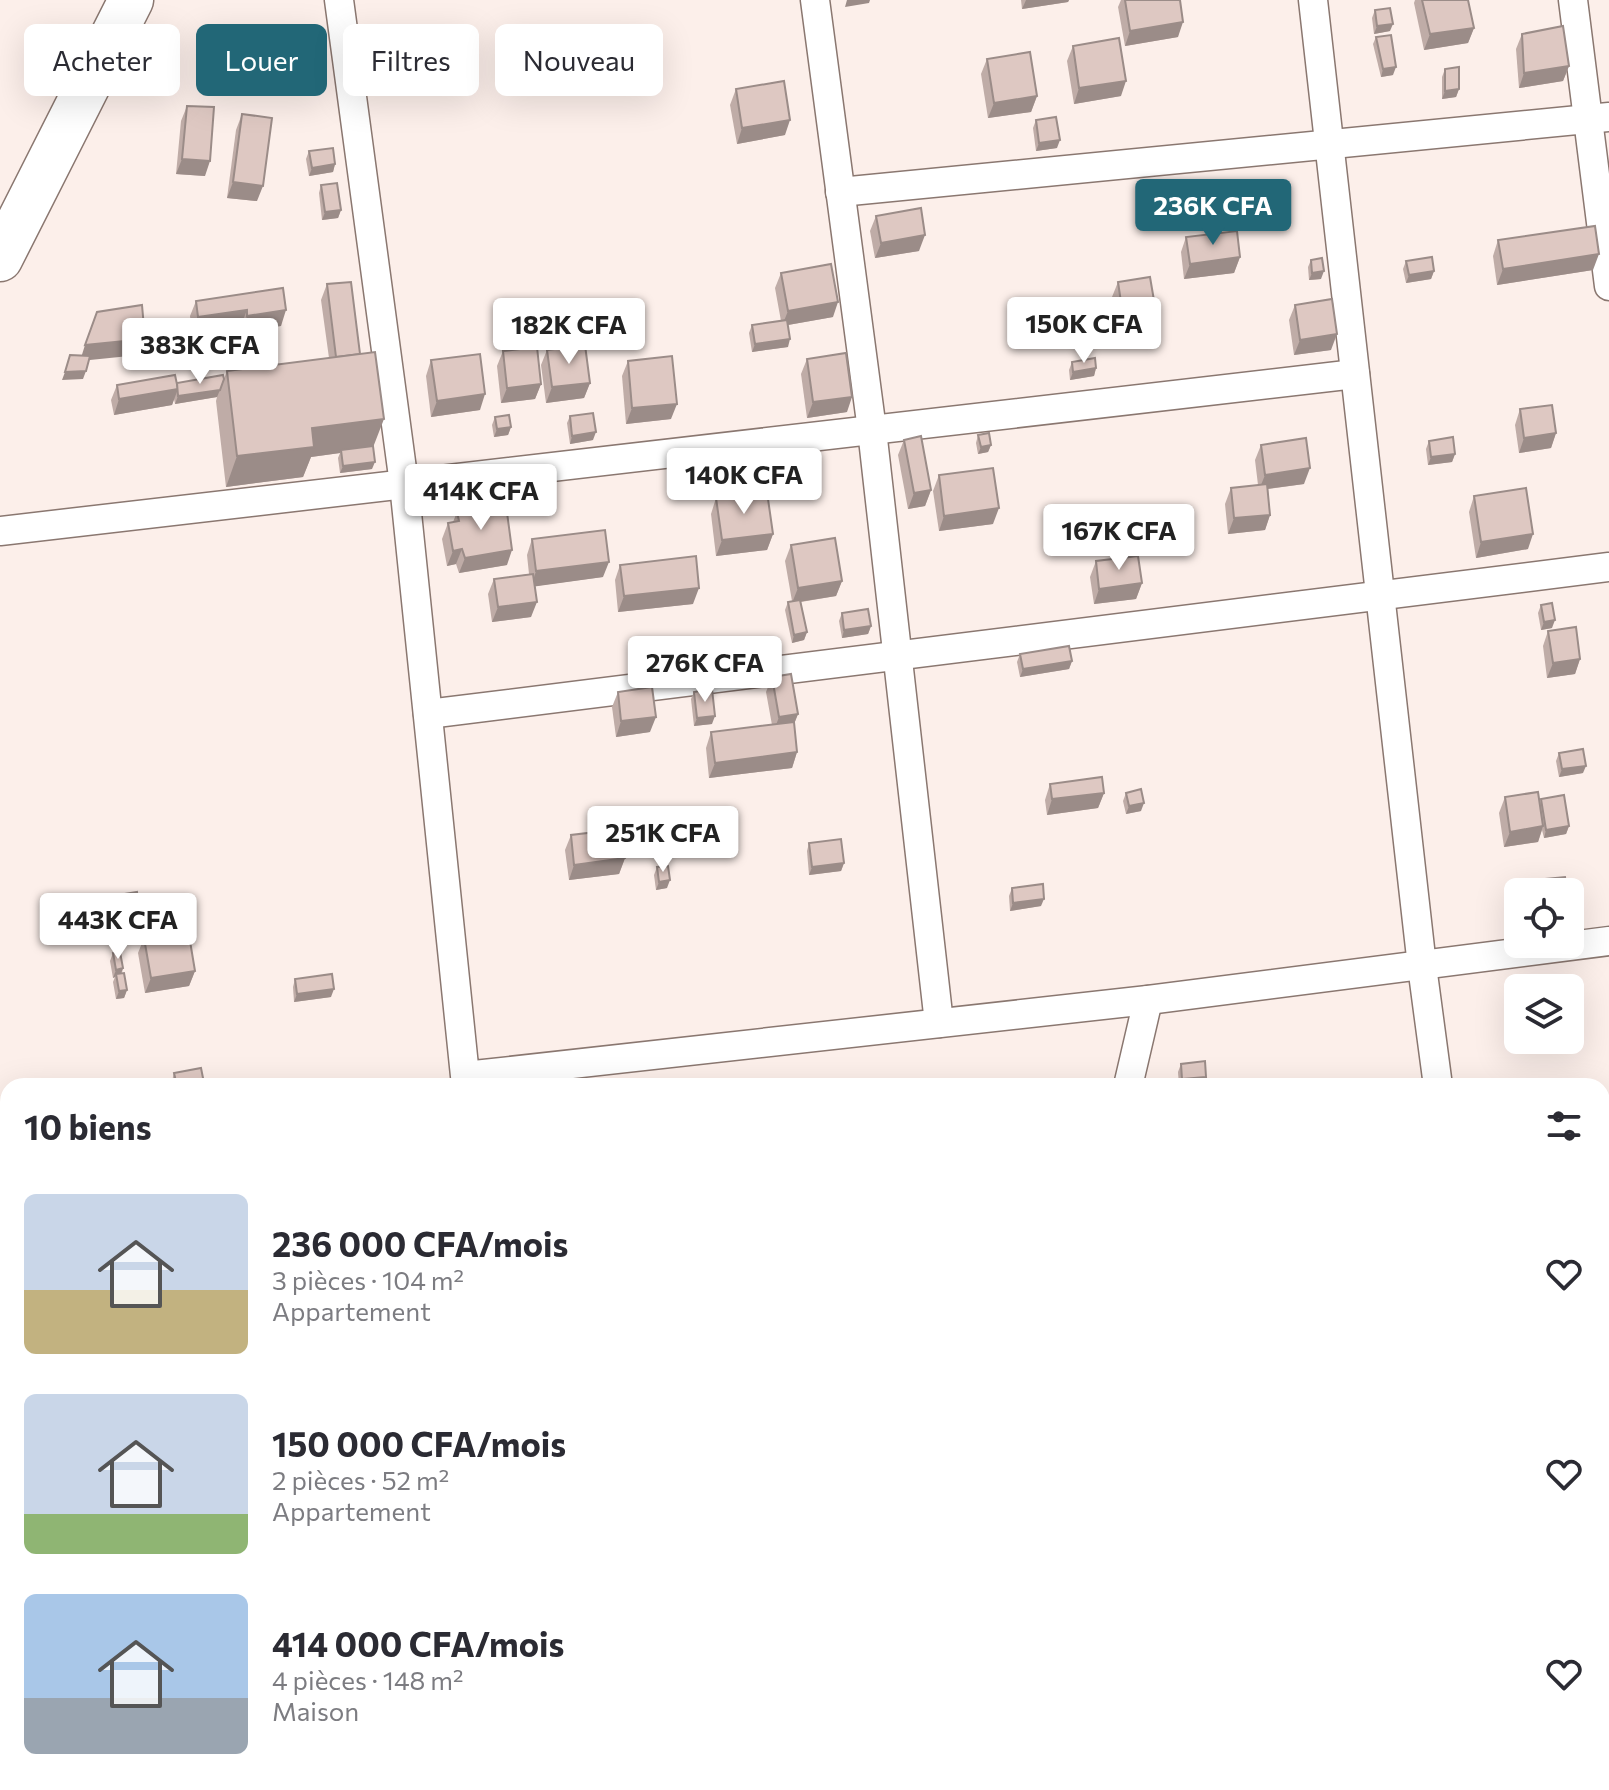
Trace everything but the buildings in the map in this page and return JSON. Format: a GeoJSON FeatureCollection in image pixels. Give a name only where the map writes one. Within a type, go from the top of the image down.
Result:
{"type":"FeatureCollection","features":[{"type":"Feature","properties":{"kind":"main road"},"geometry":{"type":"LineString","coordinates":[[0,259],[131,0]]}},
{"type":"Feature","properties":{"kind":"street"},"geometry":{"type":"LineString","coordinates":[[339,0],[404,484],[465,1076],[1148,1000],[1609,941]]}},
{"type":"Feature","properties":{"kind":"street"},"geometry":{"type":"LineString","coordinates":[[815,0],[872,430],[939,1023]]}},
{"type":"Feature","properties":{"kind":"street"},"geometry":{"type":"LineString","coordinates":[[1313,0],[1437,1078]]}},
{"type":"Feature","properties":{"kind":"street"},"geometry":{"type":"LineString","coordinates":[[1573,0],[1598,118],[1609,286]]}},
{"type":"Feature","properties":{"kind":"street"},"geometry":{"type":"LineString","coordinates":[[840,192],[1598,118]]}},
{"type":"Feature","properties":{"kind":"street"},"geometry":{"type":"LineString","coordinates":[[0,531],[1355,374]]}},
{"type":"Feature","properties":{"kind":"street"},"geometry":{"type":"LineString","coordinates":[[428,714],[1609,567]]}},
{"type":"Feature","properties":{"kind":"street"},"geometry":{"type":"LineString","coordinates":[[1130,1078],[1148,1000]]}}]}
